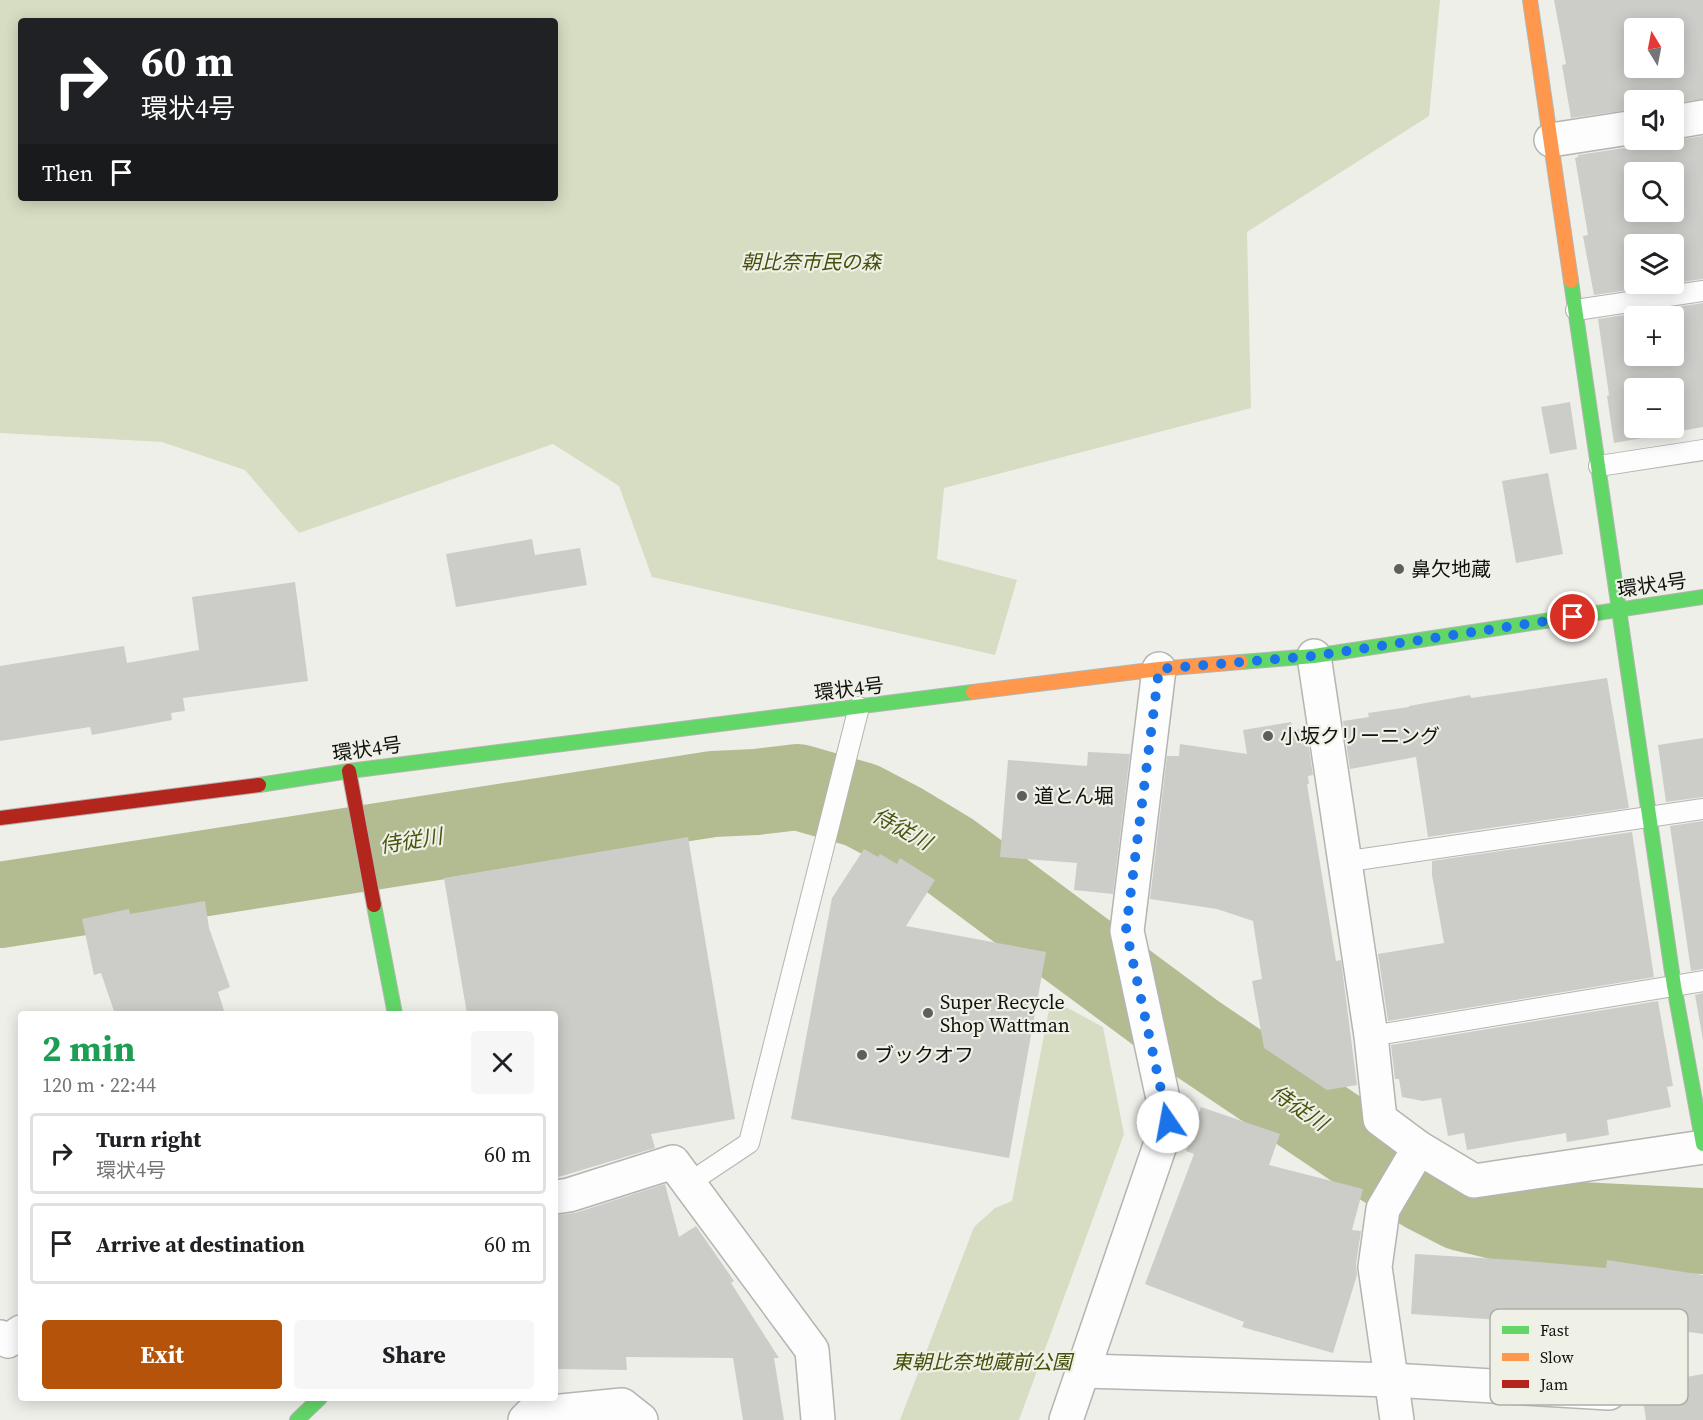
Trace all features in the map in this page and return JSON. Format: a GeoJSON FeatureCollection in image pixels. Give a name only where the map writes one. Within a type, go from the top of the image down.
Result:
{"type":"FeatureCollection","features":[{"type":"Feature","properties":{"kind":"main road"},"geometry":{"type":"LineString","coordinates":[[1530,0],[1674,986],[1703,1145]]}},
{"type":"Feature","properties":{"kind":"main road","name":"環状4号"},"geometry":{"type":"LineString","coordinates":[[0,818],[270,784],[349,771],[1159,669],[1314,656],[1703,597]]}},
{"type":"Feature","properties":{"kind":"main road"},"geometry":{"type":"LineString","coordinates":[[349,771],[394,1011]]}},
{"type":"Feature","properties":{"kind":"main road"},"geometry":{"type":"LineString","coordinates":[[297,1420],[317,1401]]}},
{"type":"Feature","properties":{"kind":"street"},"geometry":{"type":"LineString","coordinates":[[1684,120],[1703,117]]}},
{"type":"Feature","properties":{"kind":"street"},"geometry":{"type":"LineString","coordinates":[[1551,140],[1624,129]]}},
{"type":"Feature","properties":{"kind":"street"},"geometry":{"type":"LineString","coordinates":[[1314,656],[1343,862],[1371,1036],[1380,1119],[1419,1148],[1474,1181],[1703,1145]]}},
{"type":"Feature","properties":{"kind":"street"},"geometry":{"type":"LineString","coordinates":[[1066,1420],[1168,1122],[1126,930],[1159,669]]}},
{"type":"Feature","properties":{"kind":"street"},"geometry":{"type":"LineString","coordinates":[[1397,1420],[1375,1267],[1383,1209],[1419,1148]]}},
{"type":"Feature","properties":{"kind":"street"},"geometry":{"type":"LineString","coordinates":[[558,1197],[570,1195],[674,1162],[812,1350],[818,1420]]}},
{"type":"Feature","properties":{"kind":"street"},"geometry":{"type":"LineString","coordinates":[[0,1336],[8,1341],[18,1334]]}},
{"type":"Feature","properties":{"kind":"street"},"geometry":{"type":"LineString","coordinates":[[1084,1371],[1392,1380],[1490,1386]]}},
{"type":"Feature","properties":{"kind":"street"},"geometry":{"type":"LineString","coordinates":[[525,1420],[531,1414],[622,1405],[640,1420]]}},
{"type":"Feature","properties":{"kind":"lane"},"geometry":{"type":"LineString","coordinates":[[1576,310],[1703,291]]}},
{"type":"Feature","properties":{"kind":"lane"},"geometry":{"type":"LineString","coordinates":[[1599,466],[1703,450]]}},
{"type":"Feature","properties":{"kind":"lane"},"geometry":{"type":"LineString","coordinates":[[689,1183],[749,1143],[859,707]]}},
{"type":"Feature","properties":{"kind":"lane"},"geometry":{"type":"LineString","coordinates":[[1343,862],[1703,809]]}},
{"type":"Feature","properties":{"kind":"lane"},"geometry":{"type":"LineString","coordinates":[[1371,1036],[1703,981]]}},
{"type":"Feature","properties":{"kind":"green space","name":"朝比奈市民の森"},"geometry":{"type":"Polygon","coordinates":[[[0,0],[1440,0],[1429,116],[1247,232],[1251,408],[944,488],[937,559],[1017,580],[995,655],[652,577],[619,486],[553,444],[299,533],[245,470],[162,442],[0,433],[0,0]]]}},
{"type":"Feature","properties":{"kind":"green space","name":"東朝比奈地蔵前公園"},"geometry":{"type":"Polygon","coordinates":[[[1051,999],[1103,1027],[1124,1134],[1019,1420],[900,1420],[974,1227],[995,1208],[1012,1201],[1051,999]]]}},
{"type":"Feature","properties":{"kind":"building"},"geometry":{"type":"Polygon","coordinates":[[[1554,0],[1703,0],[1703,99],[1684,102],[1684,90],[1624,90],[1624,111],[1571,118],[1562,65],[1566,64],[1554,0]]]}},
{"type":"Feature","properties":{"kind":"building"},"geometry":{"type":"Polygon","coordinates":[[[1703,136],[1703,279],[1684,282],[1684,234],[1624,234],[1624,291],[1594,295],[1583,236],[1588,235],[1575,158],[1578,155],[1624,148],[1624,150],[1684,150],[1684,139],[1703,136]]]}},
{"type":"Feature","properties":{"kind":"building"},"geometry":{"type":"Polygon","coordinates":[[[1703,303],[1703,427],[1684,430],[1684,378],[1624,378],[1624,438],[1642,438],[1614,443],[1607,396],[1609,395],[1598,319],[1624,315],[1624,366],[1684,366],[1683,306],[1703,303]]]}},
{"type":"Feature","properties":{"kind":"building"},"geometry":{"type":"Polygon","coordinates":[[[1570,402],[1577,449],[1550,454],[1541,407],[1570,402]]]}},
{"type":"Feature","properties":{"kind":"building"},"geometry":{"type":"Polygon","coordinates":[[[1548,473],[1563,554],[1516,563],[1502,481],[1548,473]]]}},
{"type":"Feature","properties":{"kind":"building"},"geometry":{"type":"Polygon","coordinates":[[[532,539],[535,555],[580,548],[587,585],[456,607],[446,554],[532,539]]]}},
{"type":"Feature","properties":{"kind":"building"},"geometry":{"type":"Polygon","coordinates":[[[295,582],[308,681],[183,698],[185,711],[171,713],[172,720],[92,735],[90,727],[0,741],[0,666],[124,646],[127,663],[199,650],[192,597],[295,582]]]}},
{"type":"Feature","properties":{"kind":"building"},"geometry":{"type":"Polygon","coordinates":[[[1607,678],[1629,808],[1428,837],[1416,757],[1350,769],[1343,721],[1369,717],[1368,713],[1470,695],[1471,698],[1607,678]]]}},
{"type":"Feature","properties":{"kind":"building"},"geometry":{"type":"Polygon","coordinates":[[[1291,722],[1293,730],[1306,728],[1313,775],[1308,776],[1309,784],[1307,784],[1336,961],[1341,960],[1357,1085],[1327,1090],[1264,1048],[1252,981],[1262,979],[1253,921],[1217,909],[1150,899],[1167,756],[1179,756],[1180,744],[1247,754],[1243,730],[1291,722]]]}},
{"type":"Feature","properties":{"kind":"building"},"geometry":{"type":"Polygon","coordinates":[[[1703,738],[1703,797],[1666,802],[1658,745],[1703,738]]]}},
{"type":"Feature","properties":{"kind":"building"},"geometry":{"type":"Polygon","coordinates":[[[1088,752],[1130,754],[1113,894],[1074,890],[1077,863],[1000,857],[1008,760],[1087,766],[1088,752]]]}},
{"type":"Feature","properties":{"kind":"building"},"geometry":{"type":"Polygon","coordinates":[[[1703,821],[1703,969],[1691,971],[1670,826],[1703,821]]]}},
{"type":"Feature","properties":{"kind":"building"},"geometry":{"type":"Polygon","coordinates":[[[1632,832],[1654,977],[1388,1021],[1378,954],[1444,943],[1432,875],[1432,861],[1632,832]]]}},
{"type":"Feature","properties":{"kind":"building"},"geometry":{"type":"Polygon","coordinates":[[[688,837],[735,1119],[651,1134],[655,1148],[558,1177],[558,1011],[466,1011],[444,878],[688,837]]]}},
{"type":"Feature","properties":{"kind":"building"},"geometry":{"type":"Polygon","coordinates":[[[864,849],[878,857],[880,854],[897,864],[900,858],[935,880],[906,926],[1046,952],[1009,1158],[791,1119],[832,898],[864,849]]]}},
{"type":"Feature","properties":{"kind":"building"},"geometry":{"type":"Polygon","coordinates":[[[205,901],[209,928],[230,987],[218,992],[224,1011],[114,1011],[101,973],[94,975],[82,919],[129,909],[130,914],[205,901]]]}},
{"type":"Feature","properties":{"kind":"building"},"geometry":{"type":"Polygon","coordinates":[[[1703,993],[1703,1040],[1695,995],[1703,993]]]}},
{"type":"Feature","properties":{"kind":"building"},"geometry":{"type":"Polygon","coordinates":[[[1658,1001],[1673,1086],[1667,1087],[1671,1107],[1607,1120],[1609,1135],[1567,1142],[1566,1133],[1467,1150],[1464,1133],[1448,1136],[1441,1098],[1423,1101],[1402,1097],[1399,1079],[1395,1079],[1391,1045],[1658,1001]]]}},
{"type":"Feature","properties":{"kind":"building"},"geometry":{"type":"Polygon","coordinates":[[[1201,1107],[1280,1134],[1269,1165],[1363,1189],[1352,1230],[1361,1231],[1356,1264],[1357,1275],[1333,1353],[1242,1327],[1244,1322],[1145,1284],[1194,1154],[1186,1151],[1201,1107]]]}},
{"type":"Feature","properties":{"kind":"building"},"geometry":{"type":"Polygon","coordinates":[[[665,1184],[679,1237],[696,1226],[734,1281],[731,1283],[779,1358],[774,1358],[784,1420],[743,1420],[733,1358],[626,1357],[627,1370],[558,1369],[558,1215],[575,1213],[665,1184]]]}},
{"type":"Feature","properties":{"kind":"building"},"geometry":{"type":"Polygon","coordinates":[[[1415,1254],[1606,1268],[1607,1260],[1703,1275],[1703,1334],[1688,1332],[1688,1309],[1490,1309],[1490,1319],[1411,1314],[1415,1254]]]}},
{"type":"Feature","properties":{"kind":"building"},"geometry":{"type":"Polygon","coordinates":[[[1703,1374],[1703,1420],[1646,1420],[1644,1405],[1688,1405],[1688,1377],[1703,1374]]]}},
{"type":"Feature","properties":{"kind":"waterway","name":"侍従川"},"geometry":{"type":"LineString","coordinates":[[0,905],[713,794],[798,787],[861,805],[949,855],[1196,1038],[1373,1157],[1425,1189],[1462,1208],[1520,1222],[1703,1231]]}},
{"type":"Feature","properties":{"kind":"traffic: fast"},"geometry":{"type":"LineString","coordinates":[[1571,281],[1674,986],[1703,1144]]}},
{"type":"Feature","properties":{"kind":"traffic: fast"},"geometry":{"type":"LineString","coordinates":[[1241,662],[1314,656],[1703,597]]}},
{"type":"Feature","properties":{"kind":"traffic: fast"},"geometry":{"type":"LineString","coordinates":[[259,785],[349,771],[973,692]]}},
{"type":"Feature","properties":{"kind":"traffic: fast"},"geometry":{"type":"LineString","coordinates":[[374,905],[394,1011]]}},
{"type":"Feature","properties":{"kind":"traffic: fast"},"geometry":{"type":"LineString","coordinates":[[297,1420],[317,1401]]}},
{"type":"Feature","properties":{"kind":"traffic: slow"},"geometry":{"type":"LineString","coordinates":[[1530,0],[1571,281]]}},
{"type":"Feature","properties":{"kind":"traffic: slow"},"geometry":{"type":"LineString","coordinates":[[973,692],[1159,669],[1241,662]]}},
{"type":"Feature","properties":{"kind":"traffic: jam"},"geometry":{"type":"LineString","coordinates":[[349,771],[374,905]]}},
{"type":"Feature","properties":{"kind":"traffic: jam"},"geometry":{"type":"LineString","coordinates":[[0,818],[259,785]]}},
{"type":"Feature","properties":{"kind":"place","name":"鼻欠地蔵"},"geometry":{"type":"Point","coordinates":[1399,569]}},
{"type":"Feature","properties":{"kind":"place","name":"小坂クリーニング"},"geometry":{"type":"Point","coordinates":[1268,736]}},
{"type":"Feature","properties":{"kind":"place","name":"道とん堀"},"geometry":{"type":"Point","coordinates":[1022,796]}},
{"type":"Feature","properties":{"kind":"place","name":"Super Recycle Shop Wattman"},"geometry":{"type":"Point","coordinates":[928,1013]}},
{"type":"Feature","properties":{"kind":"place","name":"ブックオフ"},"geometry":{"type":"Point","coordinates":[862,1055]}},
{"type":"Feature","properties":{"kind":"route"},"geometry":{"type":"LineString","coordinates":[[1168,1122],[1126,930],[1159,669],[1314,656],[1573,617]]}}]}
